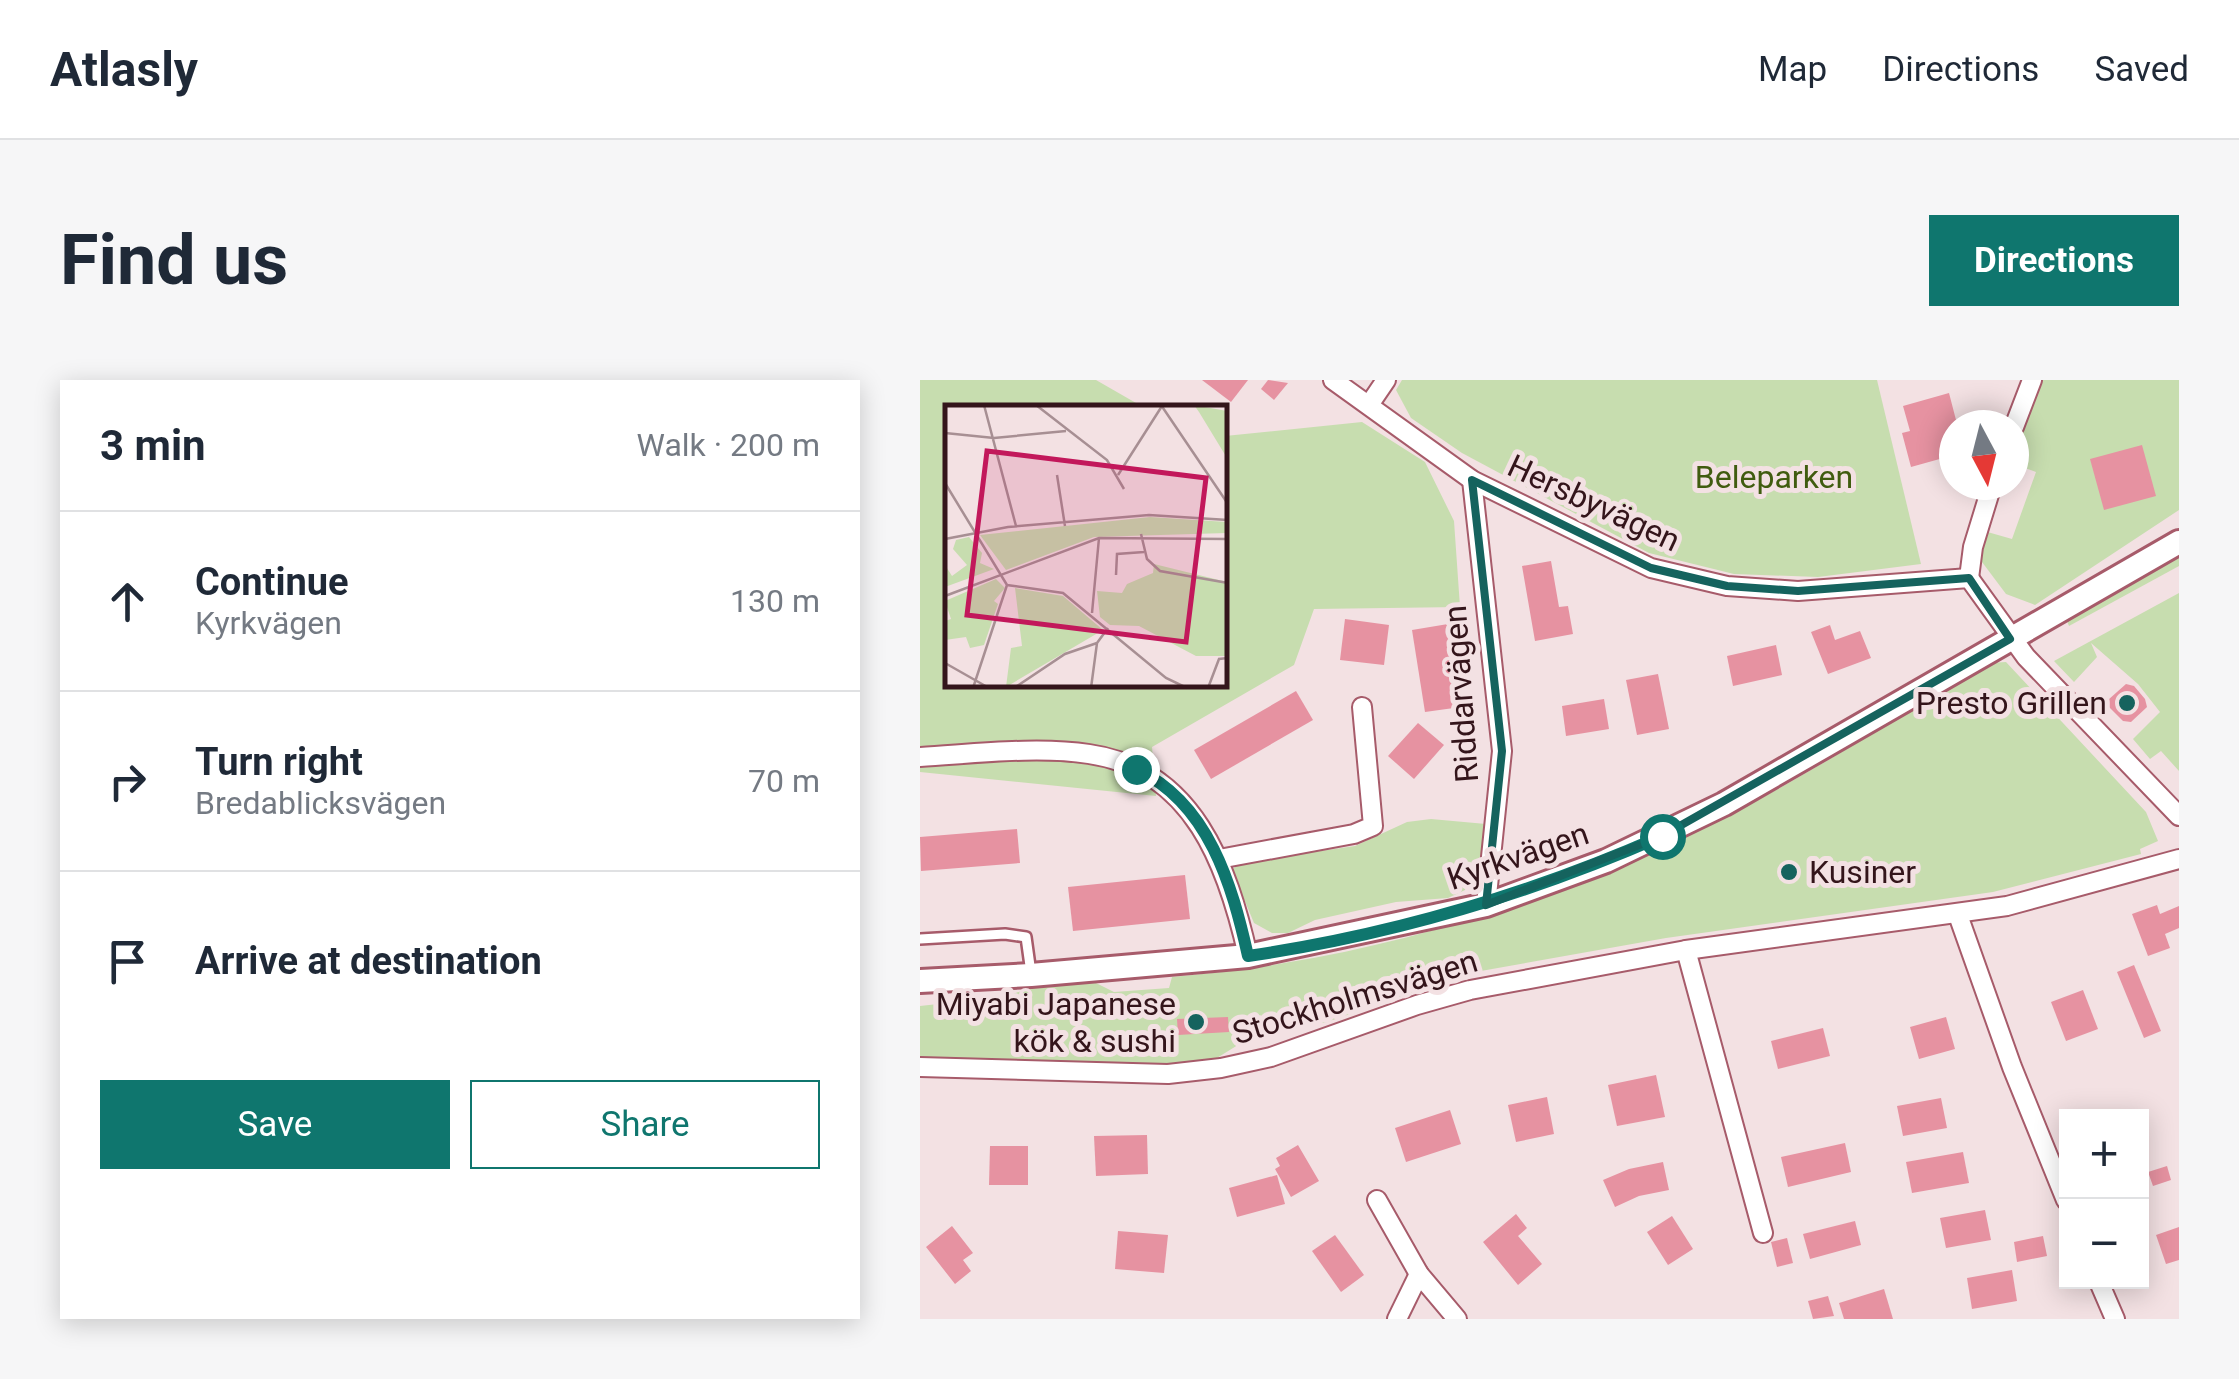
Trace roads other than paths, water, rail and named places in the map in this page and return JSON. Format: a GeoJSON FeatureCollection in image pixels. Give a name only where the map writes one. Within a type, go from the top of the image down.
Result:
{"type":"FeatureCollection","features":[{"type":"Feature","properties":{"kind":"street","name":"Hersbyvägen"},"geometry":{"type":"LineString","coordinates":[[1333,380],[1472,480],[1651,568],[1728,586],[1798,591],[1968,578]]}},
{"type":"Feature","properties":{"kind":"street"},"geometry":{"type":"LineString","coordinates":[[1369,405],[1386,380]]}},
{"type":"Feature","properties":{"kind":"street"},"geometry":{"type":"LineString","coordinates":[[2021,410],[2032,380]]}},
{"type":"Feature","properties":{"kind":"street","name":"Riddarvägen"},"geometry":{"type":"LineString","coordinates":[[1472,480],[1502,752],[1486,905]]}},
{"type":"Feature","properties":{"kind":"street"},"geometry":{"type":"LineString","coordinates":[[1987,500],[1968,578],[2010,638],[2179,816]]}},
{"type":"Feature","properties":{"kind":"street","name":"Kyrkvägen"},"geometry":{"type":"LineString","coordinates":[[920,981],[1031,976],[1248,956],[1486,905],[1606,861],[1724,804],[2179,542]]}},
{"type":"Feature","properties":{"kind":"street"},"geometry":{"type":"LineString","coordinates":[[1219,859],[1354,834],[1373,826],[1362,707]]}},
{"type":"Feature","properties":{"kind":"street"},"geometry":{"type":"LineString","coordinates":[[920,757],[1066,752],[1120,762],[1148,775],[1200,824],[1219,859],[1239,914],[1248,956]]}},
{"type":"Feature","properties":{"kind":"street","name":"Stockholmsvägen"},"geometry":{"type":"LineString","coordinates":[[920,1067],[1168,1074],[1221,1068],[1271,1057],[1470,990],[1686,950],[1958,915],[2051,896],[2179,859]]}},
{"type":"Feature","properties":{"kind":"street"},"geometry":{"type":"LineString","coordinates":[[1958,915],[2012,1068],[2066,1199]]}},
{"type":"Feature","properties":{"kind":"street"},"geometry":{"type":"LineString","coordinates":[[1686,950],[1762,1232]]}},
{"type":"Feature","properties":{"kind":"street"},"geometry":{"type":"LineString","coordinates":[[1377,1200],[1418,1274],[1457,1319]]}},
{"type":"Feature","properties":{"kind":"street"},"geometry":{"type":"LineString","coordinates":[[1397,1319],[1418,1274]]}},
{"type":"Feature","properties":{"kind":"street"},"geometry":{"type":"LineString","coordinates":[[2103,1289],[2114,1319]]}},
{"type":"Feature","properties":{"kind":"lane"},"geometry":{"type":"LineString","coordinates":[[920,939],[1005,934],[1026,938],[1031,976]]}},
{"type":"Feature","properties":{"kind":"place","name":"Presto Grillen"},"geometry":{"type":"Point","coordinates":[2127,703]}},
{"type":"Feature","properties":{"kind":"place","name":"Kusiner"},"geometry":{"type":"Point","coordinates":[1789,872]}},
{"type":"Feature","properties":{"kind":"place","name":"Miyabi Japanese kök & sushi"},"geometry":{"type":"Point","coordinates":[1196,1022]}},
{"type":"Feature","properties":{"kind":"park label","name":"Beleparken"},"geometry":{"type":"Point","coordinates":[1774,477]}}]}
